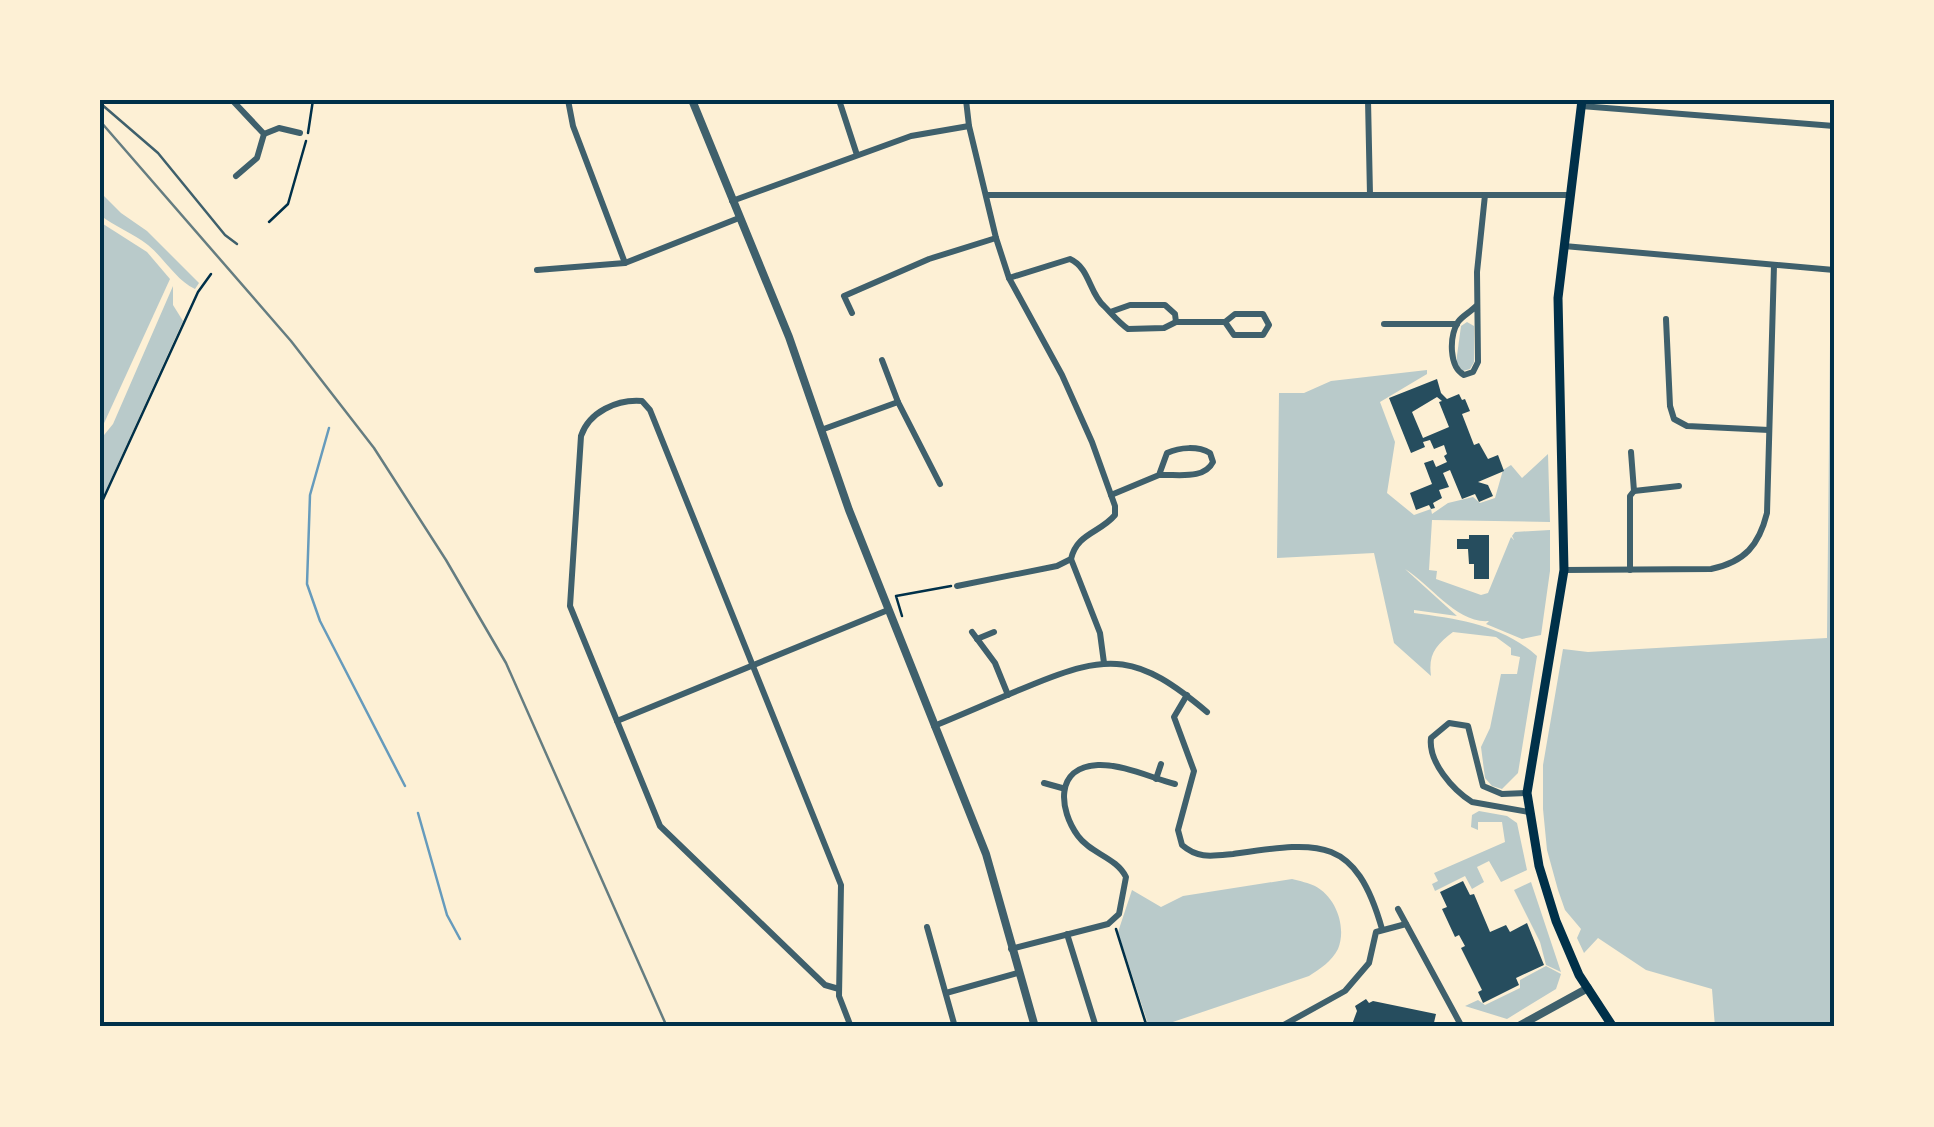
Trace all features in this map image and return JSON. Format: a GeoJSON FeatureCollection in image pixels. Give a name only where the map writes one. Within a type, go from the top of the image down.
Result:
{"type":"FeatureCollection","features":[{"type":"Feature","properties":{"kind":"main road"},"geometry":{"type":"LineString","coordinates":[[1582,103],[1563,246],[1558,344],[1564,570],[1528,793],[1546,890],[1575,965],[1613,1027]]}},
{"type":"Feature","properties":{"kind":"street"},"geometry":{"type":"LineString","coordinates":[[232,100],[264,134]]}},
{"type":"Feature","properties":{"kind":"street"},"geometry":{"type":"LineString","coordinates":[[568,100],[572,126],[625,263]]}},
{"type":"Feature","properties":{"kind":"street"},"geometry":{"type":"LineString","coordinates":[[692,100],[789,337],[888,610],[986,854],[1035,1027]]}},
{"type":"Feature","properties":{"kind":"street"},"geometry":{"type":"LineString","coordinates":[[838,100],[857,155]]}},
{"type":"Feature","properties":{"kind":"street"},"geometry":{"type":"LineString","coordinates":[[966,100],[996,238],[1009,278],[1062,375],[1111,495],[1115,516],[1082,537],[1071,559],[1100,633],[1104,662]]}},
{"type":"Feature","properties":{"kind":"street"},"geometry":{"type":"LineString","coordinates":[[1368,100],[1370,195]]}},
{"type":"Feature","properties":{"kind":"street"},"geometry":{"type":"LineString","coordinates":[[1582,103],[1834,126]]}},
{"type":"Feature","properties":{"kind":"street"},"geometry":{"type":"LineString","coordinates":[[732,202],[911,136],[969,126]]}},
{"type":"Feature","properties":{"kind":"street"},"geometry":{"type":"LineString","coordinates":[[264,134],[279,128],[300,134]]}},
{"type":"Feature","properties":{"kind":"street"},"geometry":{"type":"LineString","coordinates":[[236,176],[257,158],[264,134]]}},
{"type":"Feature","properties":{"kind":"street"},"geometry":{"type":"LineString","coordinates":[[1477,305],[1457,324],[1452,362],[1456,371],[1464,375],[1473,372],[1478,362],[1477,305],[1485,195]]}},
{"type":"Feature","properties":{"kind":"street"},"geometry":{"type":"LineString","coordinates":[[986,196],[1569,195]]}},
{"type":"Feature","properties":{"kind":"street"},"geometry":{"type":"LineString","coordinates":[[537,270],[625,263],[739,218]]}},
{"type":"Feature","properties":{"kind":"street"},"geometry":{"type":"LineString","coordinates":[[852,313],[844,296],[939,255],[996,238]]}},
{"type":"Feature","properties":{"kind":"street"},"geometry":{"type":"LineString","coordinates":[[1563,246],[1834,270]]}},
{"type":"Feature","properties":{"kind":"street"},"geometry":{"type":"LineString","coordinates":[[1009,278],[1070,259],[1080,264],[1102,305],[1128,328],[1164,328],[1176,322],[1225,322],[1234,314],[1263,314],[1269,325],[1263,335],[1234,335],[1225,322]]}},
{"type":"Feature","properties":{"kind":"street"},"geometry":{"type":"LineString","coordinates":[[1564,570],[1711,569],[1732,564],[1762,536],[1767,513],[1774,265]]}},
{"type":"Feature","properties":{"kind":"street"},"geometry":{"type":"LineString","coordinates":[[1113,311],[1130,306],[1165,305],[1175,314],[1176,322]]}},
{"type":"Feature","properties":{"kind":"street"},"geometry":{"type":"LineString","coordinates":[[1666,319],[1662,332],[1674,419],[1687,426],[1769,430]]}},
{"type":"Feature","properties":{"kind":"street"},"geometry":{"type":"LineString","coordinates":[[1384,324],[1457,324]]}},
{"type":"Feature","properties":{"kind":"street"},"geometry":{"type":"LineString","coordinates":[[882,360],[898,402],[940,484]]}},
{"type":"Feature","properties":{"kind":"street"},"geometry":{"type":"LineString","coordinates":[[839,989],[825,985],[665,834],[617,721],[569,601],[581,436],[586,422],[597,412],[630,400],[642,401],[650,410],[843,891],[839,989],[850,1027]]}},
{"type":"Feature","properties":{"kind":"street"},"geometry":{"type":"LineString","coordinates":[[821,430],[898,402]]}},
{"type":"Feature","properties":{"kind":"street"},"geometry":{"type":"LineString","coordinates":[[1111,495],[1160,474],[1200,474],[1214,462],[1203,448],[1176,449],[1167,452],[1160,474]]}},
{"type":"Feature","properties":{"kind":"street"},"geometry":{"type":"LineString","coordinates":[[1630,570],[1628,502],[1634,490],[1631,452]]}},
{"type":"Feature","properties":{"kind":"street"},"geometry":{"type":"LineString","coordinates":[[1634,490],[1679,486]]}},
{"type":"Feature","properties":{"kind":"street"},"geometry":{"type":"LineString","coordinates":[[957,586],[1044,570],[1071,559]]}},
{"type":"Feature","properties":{"kind":"street"},"geometry":{"type":"LineString","coordinates":[[617,721],[888,610]]}},
{"type":"Feature","properties":{"kind":"street"},"geometry":{"type":"LineString","coordinates":[[994,632],[974,635],[994,663],[1008,694]]}},
{"type":"Feature","properties":{"kind":"street"},"geometry":{"type":"LineString","coordinates":[[934,726],[1066,670],[1104,662],[1141,669],[1187,694],[1207,712]]}},
{"type":"Feature","properties":{"kind":"street"},"geometry":{"type":"LineString","coordinates":[[1187,694],[1175,711],[1174,723],[1192,758],[1194,771],[1178,830],[1182,845],[1204,858],[1289,846],[1311,846],[1332,852],[1350,863],[1369,888],[1382,929]]}},
{"type":"Feature","properties":{"kind":"street"},"geometry":{"type":"LineString","coordinates":[[1528,793],[1502,794],[1483,786],[1468,726],[1449,723],[1431,738],[1434,760],[1465,797],[1472,802],[1529,812]]}},
{"type":"Feature","properties":{"kind":"street"},"geometry":{"type":"LineString","coordinates":[[1156,779],[1160,764]]}},
{"type":"Feature","properties":{"kind":"street"},"geometry":{"type":"LineString","coordinates":[[1011,948],[1113,922],[1120,914],[1126,877],[1120,867],[1077,835],[1062,797],[1062,788],[1070,778],[1096,765],[1175,784]]}},
{"type":"Feature","properties":{"kind":"street"},"geometry":{"type":"LineString","coordinates":[[1044,783],[1062,788]]}},
{"type":"Feature","properties":{"kind":"street"},"geometry":{"type":"LineString","coordinates":[[1398,910],[1462,1027]]}},
{"type":"Feature","properties":{"kind":"street"},"geometry":{"type":"LineString","coordinates":[[1280,1027],[1345,991],[1369,962],[1373,938],[1382,929],[1406,924]]}},
{"type":"Feature","properties":{"kind":"street"},"geometry":{"type":"LineString","coordinates":[[927,927],[956,1027]]}},
{"type":"Feature","properties":{"kind":"street"},"geometry":{"type":"LineString","coordinates":[[1068,934],[1096,1027]]}},
{"type":"Feature","properties":{"kind":"street"},"geometry":{"type":"LineString","coordinates":[[946,993],[1018,973]]}},
{"type":"Feature","properties":{"kind":"street"},"geometry":{"type":"LineString","coordinates":[[1517,1027],[1588,988]]}},
{"type":"Feature","properties":{"kind":"lane"},"geometry":{"type":"LineString","coordinates":[[100,103],[158,153],[225,236],[237,244]]}},
{"type":"Feature","properties":{"kind":"path"},"geometry":{"type":"LineString","coordinates":[[269,222],[288,204],[313,100]]}},
{"type":"Feature","properties":{"kind":"path"},"geometry":{"type":"LineString","coordinates":[[100,506],[198,292],[211,274]]}},
{"type":"Feature","properties":{"kind":"path"},"geometry":{"type":"LineString","coordinates":[[901,619],[896,596],[957,586]]}},
{"type":"Feature","properties":{"kind":"path"},"geometry":{"type":"LineString","coordinates":[[1113,922],[1144,1027]]}},
{"type":"Feature","properties":{"kind":"shaded area"},"geometry":{"type":"Polygon","coordinates":[[[100,192],[147,231],[199,283],[195,289],[148,245],[100,215],[100,192]]]}},
{"type":"Feature","properties":{"kind":"shaded area"},"geometry":{"type":"Polygon","coordinates":[[[100,222],[147,252],[170,279],[100,432],[100,222]]]}},
{"type":"Feature","properties":{"kind":"shaded area"},"geometry":{"type":"Polygon","coordinates":[[[173,286],[173,305],[183,321],[100,503],[100,440],[113,424],[173,286]]]}},
{"type":"Feature","properties":{"kind":"shaded area"},"geometry":{"type":"Polygon","coordinates":[[[1467,322],[1474,326],[1474,362],[1463,371],[1456,363],[1461,326],[1467,322]]]}},
{"type":"Feature","properties":{"kind":"shaded area"},"geometry":{"type":"Polygon","coordinates":[[[1830,343],[1834,343],[1834,1023],[1715,1027],[1712,989],[1646,970],[1598,938],[1584,953],[1577,938],[1581,929],[1565,910],[1547,850],[1543,765],[1563,649],[1588,652],[1827,638],[1830,343]]]}},
{"type":"Feature","properties":{"kind":"shaded area"},"geometry":{"type":"Polygon","coordinates":[[[1427,370],[1427,374],[1380,402],[1395,442],[1387,493],[1414,515],[1431,509],[1432,514],[1448,503],[1473,497],[1480,503],[1495,498],[1503,470],[1511,465],[1522,478],[1548,454],[1550,522],[1432,520],[1429,570],[1437,571],[1436,579],[1481,595],[1488,593],[1515,532],[1550,530],[1550,571],[1541,635],[1522,639],[1486,624],[1489,621],[1466,616],[1405,569],[1457,616],[1414,613],[1495,630],[1537,656],[1518,773],[1502,789],[1485,778],[1481,747],[1490,728],[1501,674],[1517,674],[1520,657],[1511,655],[1511,648],[1496,637],[1453,632],[1434,651],[1431,676],[1394,643],[1374,553],[1277,558],[1279,393],[1304,393],[1331,381],[1427,370]]]}},
{"type":"Feature","properties":{"kind":"shaded area"},"geometry":{"type":"Polygon","coordinates":[[[1479,811],[1507,816],[1517,823],[1527,870],[1501,882],[1489,861],[1477,867],[1484,882],[1472,889],[1465,876],[1435,891],[1432,884],[1438,881],[1434,873],[1505,842],[1502,822],[1478,822],[1478,830],[1471,827],[1472,815],[1479,811]]]}},
{"type":"Feature","properties":{"kind":"shaded area"},"geometry":{"type":"Polygon","coordinates":[[[1292,879],[1322,891],[1338,913],[1340,940],[1329,961],[1309,976],[1149,1027],[1118,932],[1132,890],[1161,907],[1183,896],[1292,879]]]}},
{"type":"Feature","properties":{"kind":"shaded area"},"geometry":{"type":"Polygon","coordinates":[[[1531,882],[1561,972],[1546,965],[1540,942],[1514,890],[1531,882]]]}},
{"type":"Feature","properties":{"kind":"shaded area"},"geometry":{"type":"Polygon","coordinates":[[[1546,966],[1561,974],[1556,989],[1507,1019],[1465,1006],[1478,1000],[1485,1005],[1520,988],[1520,980],[1546,966]]]}},
{"type":"Feature","properties":{"kind":"building"},"geometry":{"type":"Polygon","coordinates":[[[1437,379],[1447,399],[1459,394],[1465,399],[1470,411],[1462,414],[1474,445],[1479,443],[1488,459],[1498,455],[1504,471],[1478,482],[1488,485],[1493,496],[1479,502],[1475,494],[1462,499],[1450,470],[1443,473],[1449,487],[1439,490],[1442,498],[1433,503],[1435,508],[1429,505],[1416,510],[1410,493],[1432,484],[1424,463],[1433,460],[1436,467],[1447,462],[1447,454],[1444,445],[1434,449],[1430,440],[1411,453],[1389,398],[1437,379]],[[1437,397],[1412,412],[1423,438],[1449,427],[1439,402],[1442,401],[1437,397]]]}},
{"type":"Feature","properties":{"kind":"building"},"geometry":{"type":"Polygon","coordinates":[[[1469,535],[1489,535],[1489,579],[1474,579],[1468,549],[1457,549],[1457,539],[1469,539],[1469,535]]]}},
{"type":"Feature","properties":{"kind":"building"},"geometry":{"type":"Polygon","coordinates":[[[1463,881],[1470,895],[1474,894],[1490,932],[1506,925],[1510,932],[1527,923],[1544,965],[1516,978],[1519,985],[1483,1003],[1478,992],[1482,990],[1461,948],[1465,946],[1459,935],[1455,937],[1442,909],[1447,907],[1440,892],[1463,881]]]}},
{"type":"Feature","properties":{"kind":"building"},"geometry":{"type":"Polygon","coordinates":[[[1366,999],[1369,1003],[1436,1014],[1433,1027],[1351,1027],[1355,1006],[1366,999]]]}},
{"type":"Feature","properties":{"kind":"waterway"},"geometry":{"type":"LineString","coordinates":[[329,428],[310,495],[307,584],[320,621],[405,786]]}},
{"type":"Feature","properties":{"kind":"waterway"},"geometry":{"type":"LineString","coordinates":[[418,813],[447,915],[460,939]]}},
{"type":"Feature","properties":{"kind":"railway"},"geometry":{"type":"LineString","coordinates":[[100,121],[291,341],[374,448],[446,560],[506,663],[667,1027]]}}]}
